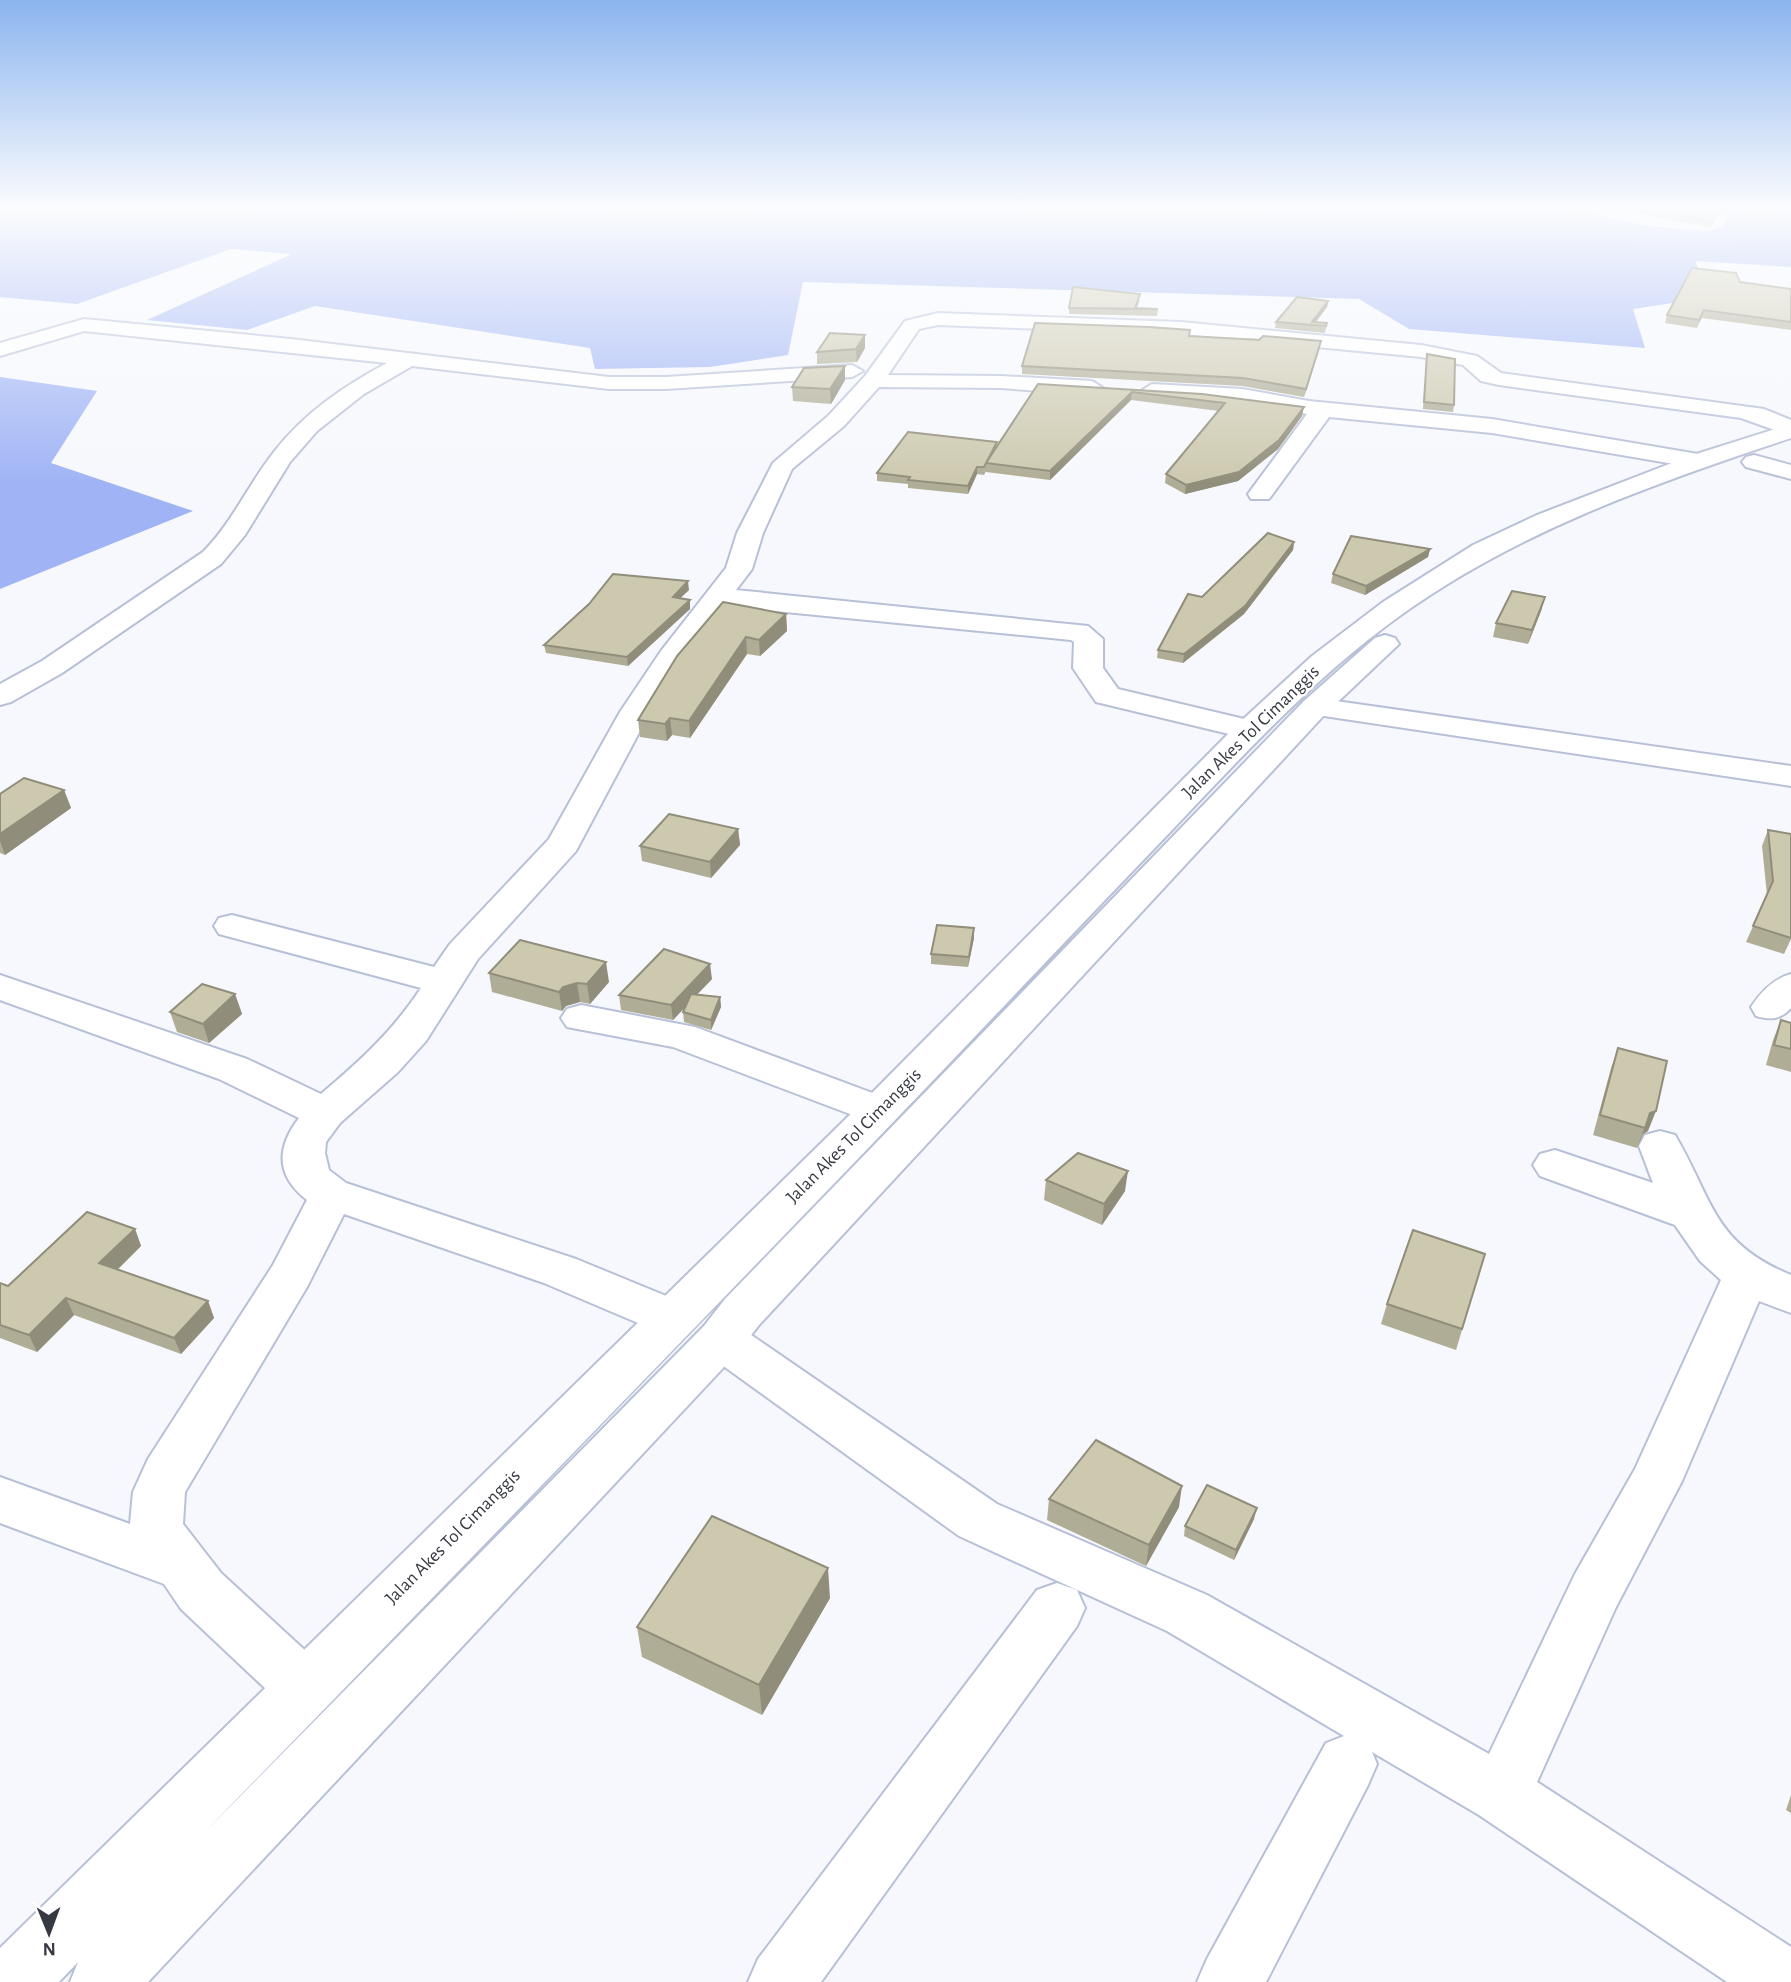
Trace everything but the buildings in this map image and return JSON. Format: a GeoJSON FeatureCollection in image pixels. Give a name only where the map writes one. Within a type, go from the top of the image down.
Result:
{"type":"FeatureCollection","features":[{"type":"Feature","properties":{"kind":"street"},"geometry":{"type":"LineString","coordinates":[[671,1318],[560,1271],[377,1207],[332,1195],[309,1178],[303,1153],[305,1140],[325,1113],[391,1055],[412,1032],[463,952],[564,844],[635,712],[671,657],[719,597],[743,561],[750,533],[781,468],[789,458],[836,421],[912,325],[925,320],[1181,328],[1458,357],[1470,360],[1489,376],[1499,379],[1741,411],[1764,416],[1791,430]]}},
{"type":"Feature","properties":{"kind":"street"},"geometry":{"type":"LineString","coordinates":[[0,350],[84,326],[409,359],[559,379],[635,383],[875,375],[1108,388]]}},
{"type":"Feature","properties":{"kind":"street"},"geometry":{"type":"LineString","coordinates":[[0,696],[52,667],[212,558],[232,537],[281,458],[307,425],[348,393],[409,359]]}},
{"type":"Feature","properties":{"kind":"street"},"geometry":{"type":"LineString","coordinates":[[1135,390],[1242,396],[1322,410],[1492,426],[1698,461]]}},
{"type":"Feature","properties":{"kind":"street"},"geometry":{"type":"LineString","coordinates":[[1260,494],[1322,410]]}},
{"type":"Feature","properties":{"kind":"street","name":"Jalan Akes Tol Cimanggis"},"geometry":{"type":"LineString","coordinates":[[103,1982],[721,1339],[742,1312],[1315,707],[1338,666],[1393,608],[1482,551],[1546,520],[1698,461],[1791,430]]}},
{"type":"Feature","properties":{"kind":"street","name":"Jalan Akes Tol Cimanggis"},"geometry":{"type":"LineString","coordinates":[[13,1982],[879,1111],[1250,730],[1338,666],[1413,622],[1510,558],[1666,487],[1778,461]]}},
{"type":"Feature","properties":{"kind":"street"},"geometry":{"type":"LineString","coordinates":[[719,597],[1078,632],[1089,639],[1088,668],[1107,696],[1250,730]]}},
{"type":"Feature","properties":{"kind":"street"},"geometry":{"type":"LineString","coordinates":[[1315,707],[1791,776]]}},
{"type":"Feature","properties":{"kind":"street"},"geometry":{"type":"LineString","coordinates":[[232,926],[444,982]]}},
{"type":"Feature","properties":{"kind":"street"},"geometry":{"type":"LineString","coordinates":[[0,987],[233,1069],[325,1113]]}},
{"type":"Feature","properties":{"kind":"street"},"geometry":{"type":"LineString","coordinates":[[581,1018],[681,1037],[879,1111]]}},
{"type":"Feature","properties":{"kind":"street"},"geometry":{"type":"LineString","coordinates":[[1501,1794],[1595,1592],[1769,1285],[1714,1249],[1690,1213],[1660,1146]]}},
{"type":"Feature","properties":{"kind":"street"},"geometry":{"type":"LineString","coordinates":[[1555,1165],[1690,1213]]}},
{"type":"Feature","properties":{"kind":"street"},"geometry":{"type":"LineString","coordinates":[[304,1688],[201,1591],[156,1530],[159,1492],[166,1475],[225,1386],[291,1275],[332,1195]]}},
{"type":"Feature","properties":{"kind":"street"},"geometry":{"type":"LineString","coordinates":[[721,1339],[978,1520],[1186,1613],[1501,1794],[1785,1982]]}},
{"type":"Feature","properties":{"kind":"street"},"geometry":{"type":"LineString","coordinates":[[0,1500],[181,1566]]}},
{"type":"Feature","properties":{"kind":"street"},"geometry":{"type":"LineString","coordinates":[[781,1982],[1057,1608]]}},
{"type":"Feature","properties":{"kind":"street"},"geometry":{"type":"LineString","coordinates":[[1230,1982],[1347,1764]]}},
{"type":"Feature","properties":{"kind":"shaded area"},"geometry":{"type":"Polygon","coordinates":[[[16,298],[92,298],[77,304],[16,298]]]}},
{"type":"Feature","properties":{"kind":"shaded area"},"geometry":{"type":"Polygon","coordinates":[[[194,298],[800,298],[788,355],[710,367],[595,369],[590,348],[315,306],[247,330],[147,320],[194,298]]]}},
{"type":"Feature","properties":{"kind":"shaded area"},"geometry":{"type":"Polygon","coordinates":[[[1342,298],[1702,298],[1633,309],[1645,348],[1409,329],[1359,299],[1342,298]]]}},
{"type":"Feature","properties":{"kind":"shaded area"},"geometry":{"type":"Polygon","coordinates":[[[0,377],[97,391],[51,463],[193,511],[0,589],[0,377]]]}}]}
